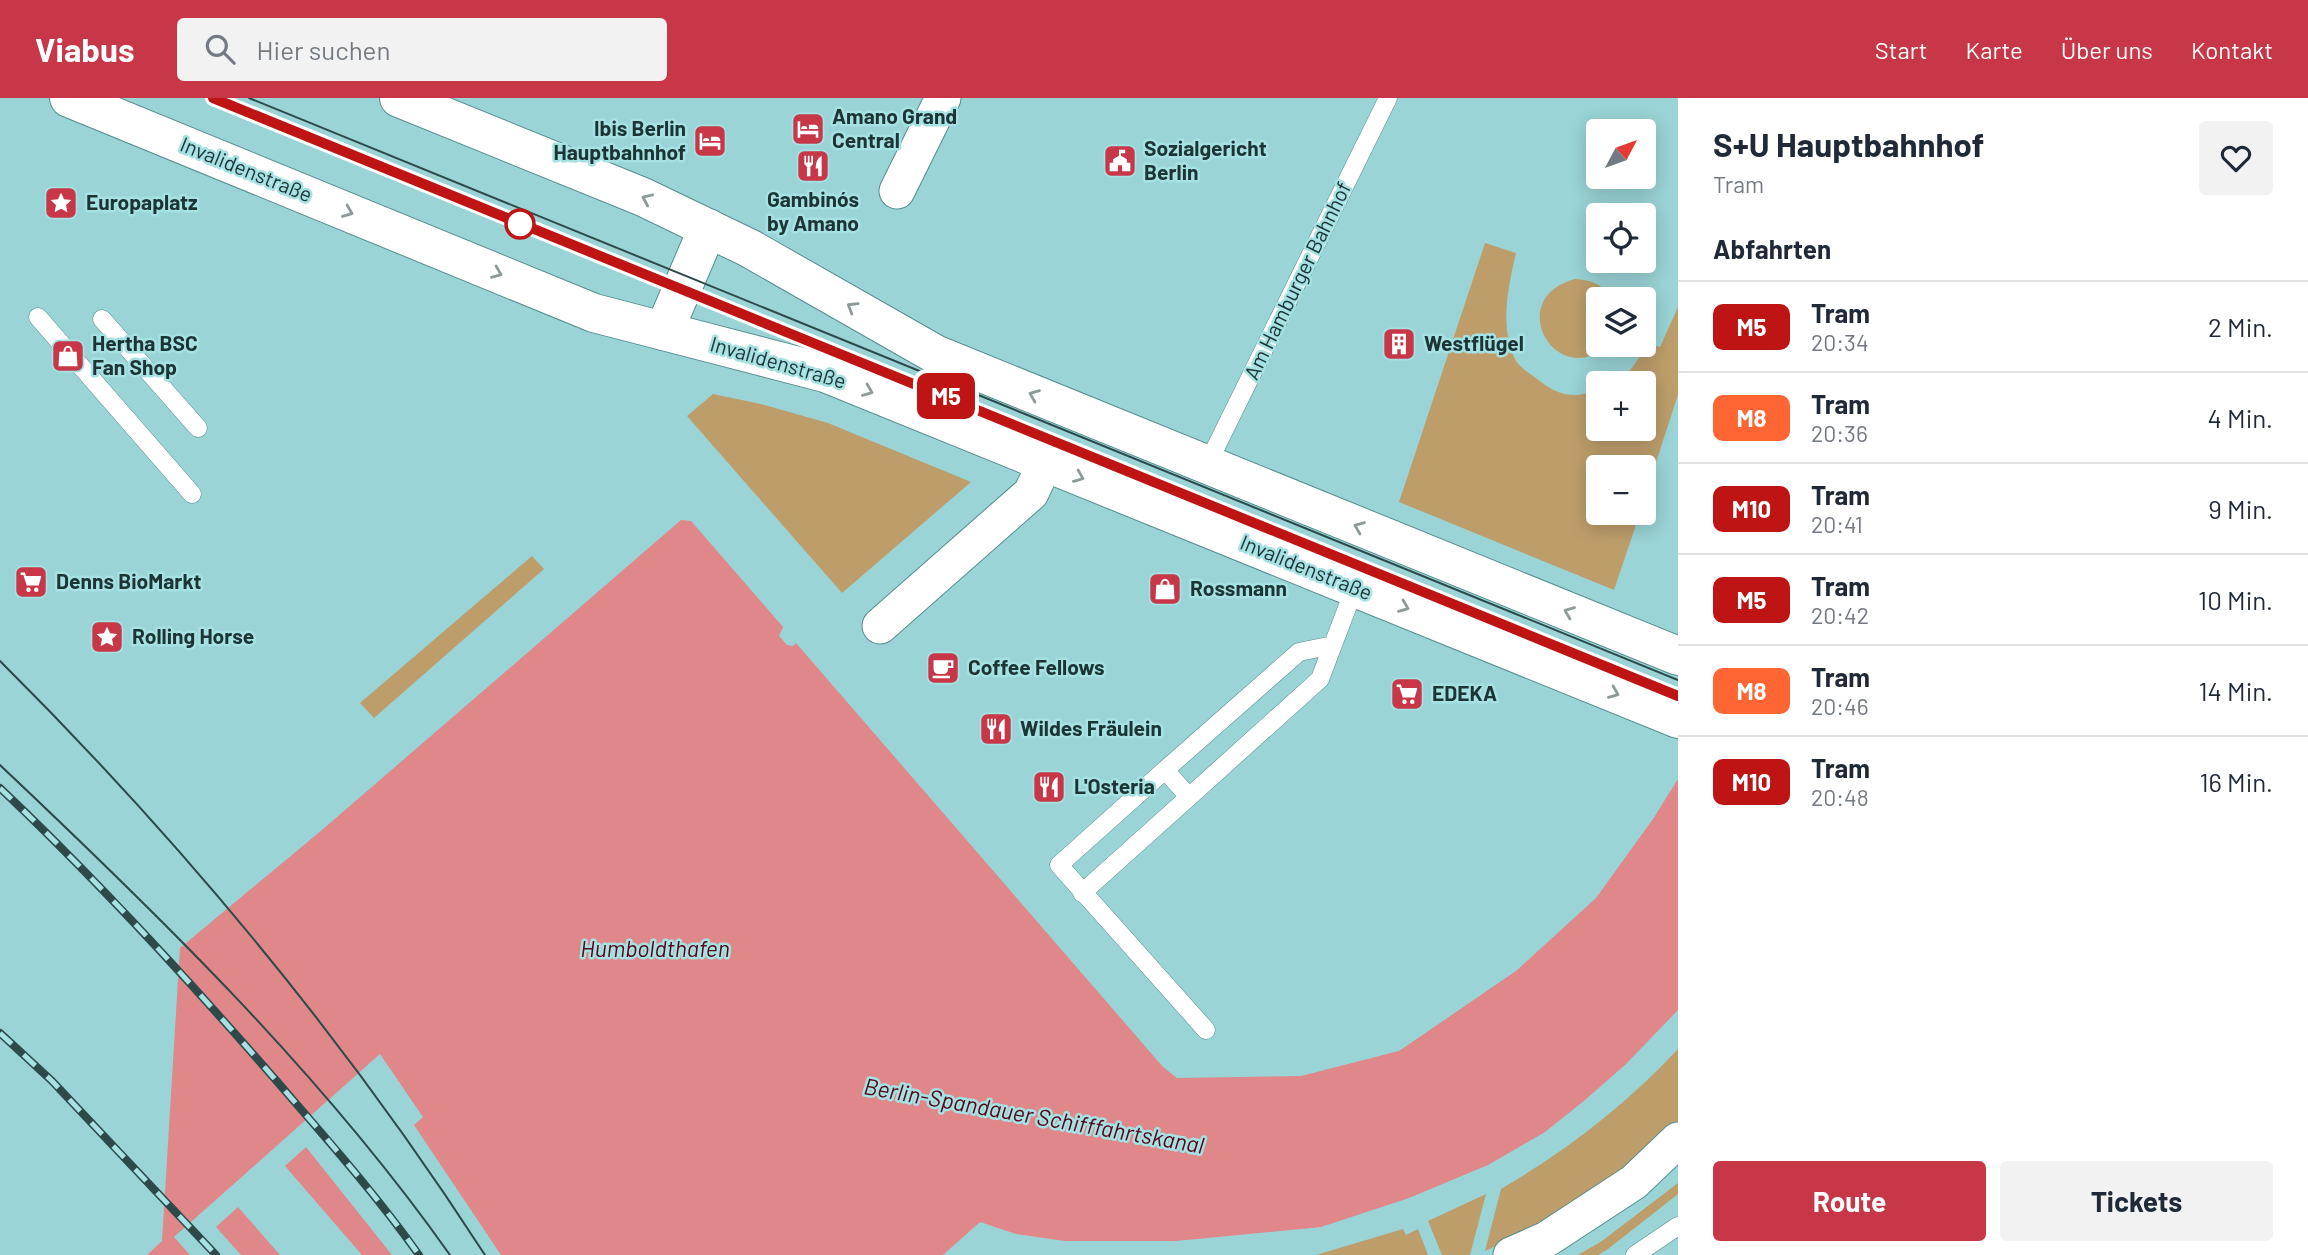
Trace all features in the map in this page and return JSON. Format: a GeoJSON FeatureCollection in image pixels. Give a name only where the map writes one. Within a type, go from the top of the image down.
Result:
{"type":"FeatureCollection","features":[{"type":"Feature","properties":{"kind":"main road","name":"Invalidenstraße"},"geometry":{"type":"LineString","coordinates":[[69,98],[594,313],[825,373],[1678,719]]}},
{"type":"Feature","properties":{"kind":"main road"},"geometry":{"type":"LineString","coordinates":[[399,98],[643,197],[769,257],[935,354],[1678,656]]}},
{"type":"Feature","properties":{"kind":"main road"},"geometry":{"type":"LineString","coordinates":[[664,331],[708,228]]}},
{"type":"Feature","properties":{"kind":"street"},"geometry":{"type":"LineString","coordinates":[[897,191],[943,98]]}},
{"type":"Feature","properties":{"kind":"street"},"geometry":{"type":"LineString","coordinates":[[880,626],[1031,494],[1045,463]]}},
{"type":"Feature","properties":{"kind":"street"},"geometry":{"type":"LineString","coordinates":[[1511,1255],[1547,1238],[1633,1182],[1678,1140]]}},
{"type":"Feature","properties":{"kind":"lane","name":"Am Hamburger Bahnhof"},"geometry":{"type":"LineString","coordinates":[[1207,465],[1388,98]]}},
{"type":"Feature","properties":{"kind":"lane"},"geometry":{"type":"LineString","coordinates":[[38,317],[192,494]]}},
{"type":"Feature","properties":{"kind":"lane"},"geometry":{"type":"LineString","coordinates":[[102,319],[198,428]]}},
{"type":"Feature","properties":{"kind":"lane"},"geometry":{"type":"LineString","coordinates":[[1082,893],[1320,679],[1355,587]]}},
{"type":"Feature","properties":{"kind":"lane"},"geometry":{"type":"LineString","coordinates":[[1206,1030],[1059,865],[1299,652],[1332,645]]}},
{"type":"Feature","properties":{"kind":"lane"},"geometry":{"type":"LineString","coordinates":[[1165,770],[1189,797]]}},
{"type":"Feature","properties":{"kind":"lane"},"geometry":{"type":"LineString","coordinates":[[1635,1255],[1678,1226]]}},
{"type":"Feature","properties":{"kind":"shaded area"},"geometry":{"type":"Polygon","coordinates":[[[1485,243],[1516,253],[1506,321],[1516,361],[1524,370],[1555,391],[1568,395],[1586,393],[1586,441],[1656,441],[1656,371],[1629,371],[1640,357],[1656,357],[1656,346],[1660,347],[1678,307],[1678,395],[1656,462],[1656,455],[1586,455],[1586,525],[1636,525],[1614,590],[1399,502],[1485,243]]]}},
{"type":"Feature","properties":{"kind":"shaded area"},"geometry":{"type":"Polygon","coordinates":[[[1575,279],[1602,287],[1586,287],[1586,356],[1571,357],[1556,350],[1545,337],[1540,321],[1542,304],[1554,289],[1575,279]]]}},
{"type":"Feature","properties":{"kind":"shaded area"},"geometry":{"type":"Polygon","coordinates":[[[713,394],[828,423],[971,482],[842,593],[687,416],[713,394]]]}},
{"type":"Feature","properties":{"kind":"shaded area"},"geometry":{"type":"Polygon","coordinates":[[[532,556],[544,569],[374,718],[360,703],[532,556]]]}},
{"type":"Feature","properties":{"kind":"shaded area"},"geometry":{"type":"Polygon","coordinates":[[[1678,1049],[1678,1123],[1611,1180],[1541,1225],[1485,1251],[1501,1189],[1594,1126],[1638,1089],[1678,1049]]]}},
{"type":"Feature","properties":{"kind":"shaded area"},"geometry":{"type":"Polygon","coordinates":[[[1678,1183],[1678,1194],[1608,1249],[1598,1255],[1578,1255],[1602,1241],[1678,1183]]]}},
{"type":"Feature","properties":{"kind":"shaded area"},"geometry":{"type":"Polygon","coordinates":[[[1486,1194],[1470,1255],[1442,1255],[1428,1221],[1486,1194]]]}},
{"type":"Feature","properties":{"kind":"shaded area"},"geometry":{"type":"Polygon","coordinates":[[[1403,1229],[1406,1235],[1418,1229],[1428,1255],[1316,1255],[1403,1229]]]}},
{"type":"Feature","properties":{"kind":"water","name":"Humboldthafen"},"geometry":{"type":"Polygon","coordinates":[[[681,520],[691,521],[783,627],[779,636],[787,645],[793,646],[796,643],[1163,1067],[1177,1078],[1301,1076],[1399,1051],[1516,971],[1596,898],[1653,819],[1678,779],[1678,1010],[1626,1064],[1545,1132],[1488,1165],[1409,1198],[1321,1227],[1176,1241],[1065,1241],[1016,1234],[980,1222],[943,1255],[147,1255],[162,1241],[180,948],[322,830],[681,520]]]}},
{"type":"Feature","properties":{"kind":"pier"},"geometry":{"type":"Polygon","coordinates":[[[380,1054],[423,1117],[414,1125],[501,1255],[392,1255],[306,1147],[285,1166],[362,1255],[280,1255],[238,1207],[216,1227],[241,1255],[190,1255],[174,1237],[380,1054]]]}},
{"type":"Feature","properties":{"kind":"tram line"},"geometry":{"type":"LineString","coordinates":[[213,98],[1678,696]]}},
{"type":"Feature","properties":{"kind":"tram line","name":"M5"},"geometry":{"type":"LineString","coordinates":[[213,98],[1678,696]]}},
{"type":"Feature","properties":{"kind":"tram line"},"geometry":{"type":"LineString","coordinates":[[249,98],[1678,680]]}},
{"type":"Feature","properties":{"kind":"tram line"},"geometry":{"type":"LineString","coordinates":[[0,661],[133,800],[258,945],[376,1097],[485,1255]]}},
{"type":"Feature","properties":{"kind":"tram line"},"geometry":{"type":"LineString","coordinates":[[0,765],[179,939],[294,1060],[401,1188],[450,1255]]}},
{"type":"Feature","properties":{"kind":"railway"},"geometry":{"type":"LineString","coordinates":[[0,788],[106,893],[208,1003],[349,1165],[419,1255]]}},
{"type":"Feature","properties":{"kind":"railway"},"geometry":{"type":"LineString","coordinates":[[0,1033],[52,1081],[216,1255]]}},
{"type":"Feature","properties":{"kind":"place","name":"Amano Grand Central"},"geometry":{"type":"Point","coordinates":[808,129]}},
{"type":"Feature","properties":{"kind":"place","name":"Ibis Berlin Hauptbahnhof"},"geometry":{"type":"Point","coordinates":[710,141]}},
{"type":"Feature","properties":{"kind":"place","name":"Sozialgericht Berlin"},"geometry":{"type":"Point","coordinates":[1120,161]}},
{"type":"Feature","properties":{"kind":"place","name":"Gambinós by Amano"},"geometry":{"type":"Point","coordinates":[813,166]}},
{"type":"Feature","properties":{"kind":"place","name":"Europaplatz"},"geometry":{"type":"Point","coordinates":[61,203]}},
{"type":"Feature","properties":{"kind":"place","name":"Westflügel"},"geometry":{"type":"Point","coordinates":[1399,344]}},
{"type":"Feature","properties":{"kind":"place","name":"Hertha BSC Fan Shop"},"geometry":{"type":"Point","coordinates":[68,356]}},
{"type":"Feature","properties":{"kind":"place","name":"Denns BioMarkt"},"geometry":{"type":"Point","coordinates":[31,582]}},
{"type":"Feature","properties":{"kind":"place","name":"Rossmann"},"geometry":{"type":"Point","coordinates":[1165,589]}},
{"type":"Feature","properties":{"kind":"place","name":"Rolling Horse"},"geometry":{"type":"Point","coordinates":[107,637]}},
{"type":"Feature","properties":{"kind":"place","name":"Coffee Fellows"},"geometry":{"type":"Point","coordinates":[943,668]}},
{"type":"Feature","properties":{"kind":"place","name":"EDEKA"},"geometry":{"type":"Point","coordinates":[1407,694]}},
{"type":"Feature","properties":{"kind":"place","name":"Wildes Fräulein"},"geometry":{"type":"Point","coordinates":[996,729]}},
{"type":"Feature","properties":{"kind":"place","name":"L'Osteria"},"geometry":{"type":"Point","coordinates":[1049,787]}},
{"type":"Feature","properties":{"kind":"water label","name":"Berlin-Spandauer Schifffahrtskanal"},"geometry":{"type":"Point","coordinates":[1034,1116]}}]}
